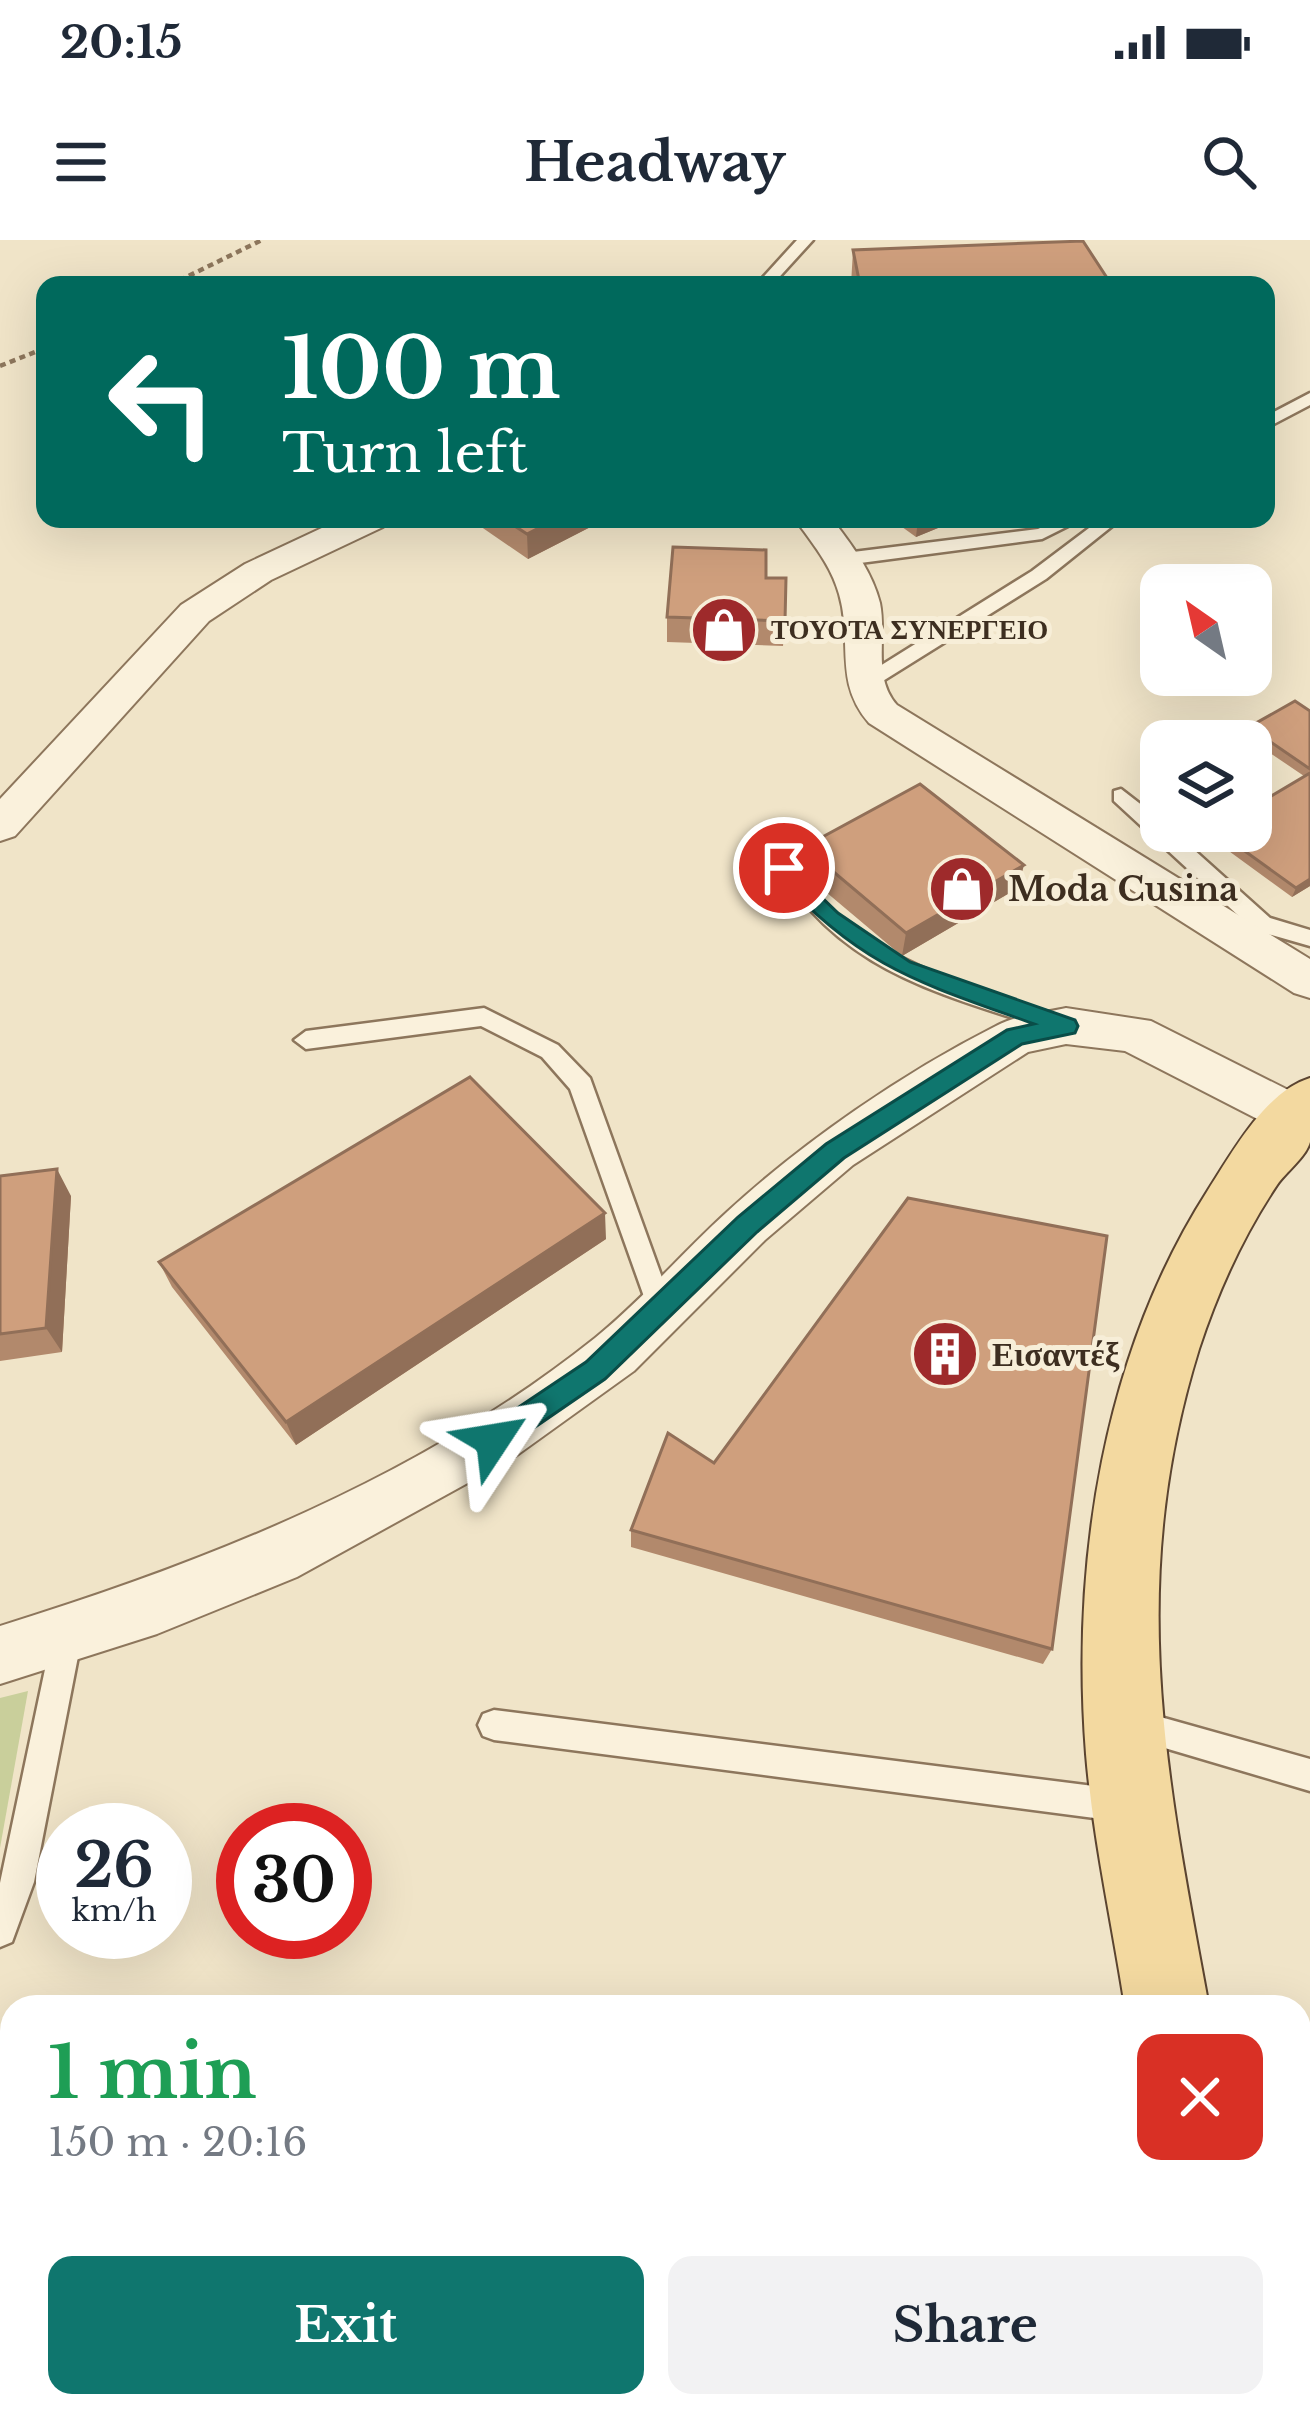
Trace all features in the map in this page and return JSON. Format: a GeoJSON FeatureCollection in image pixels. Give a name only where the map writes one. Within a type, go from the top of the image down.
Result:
{"type":"FeatureCollection","features":[{"type":"Feature","properties":{"kind":"main road"},"geometry":{"type":"LineString","coordinates":[[1165,1995],[1122,1722],[1122,1537],[1148,1401],[1194,1275],[1246,1182],[1303,1108]]}},
{"type":"Feature","properties":{"kind":"street"},"geometry":{"type":"LineString","coordinates":[[0,826],[195,614],[258,572],[351,528]]}},
{"type":"Feature","properties":{"kind":"street"},"geometry":{"type":"LineString","coordinates":[[820,528],[844,559],[862,606],[863,685],[868,700],[883,714],[1310,982]]}},
{"type":"Feature","properties":{"kind":"street"},"geometry":{"type":"LineString","coordinates":[[0,1655],[67,1636],[276,1558],[388,1502],[576,1387],[662,1311],[747,1225],[835,1151],[1016,1037],[1066,1026],[1134,1034],[1303,1108]]}},
{"type":"Feature","properties":{"kind":"lane"},"geometry":{"type":"LineString","coordinates":[[772,276],[805,240]]}},
{"type":"Feature","properties":{"kind":"lane"},"geometry":{"type":"LineString","coordinates":[[1275,418],[1310,398]]}},
{"type":"Feature","properties":{"kind":"lane"},"geometry":{"type":"LineString","coordinates":[[844,559],[1042,534],[1054,528]]}},
{"type":"Feature","properties":{"kind":"lane"},"geometry":{"type":"LineString","coordinates":[[863,685],[1039,575],[1100,528]]}},
{"type":"Feature","properties":{"kind":"lane"},"geometry":{"type":"LineString","coordinates":[[1121,796],[1262,924],[1310,938]]}},
{"type":"Feature","properties":{"kind":"lane"},"geometry":{"type":"LineString","coordinates":[[773,835],[784,868],[804,895],[902,968],[1066,1026]]}},
{"type":"Feature","properties":{"kind":"lane"},"geometry":{"type":"LineString","coordinates":[[306,1040],[484,1017],[550,1051],[581,1085],[662,1311]]}},
{"type":"Feature","properties":{"kind":"lane"},"geometry":{"type":"LineString","coordinates":[[0,1930],[17,1882],[67,1636]]}},
{"type":"Feature","properties":{"kind":"lane"},"geometry":{"type":"LineString","coordinates":[[1122,1722],[1310,1775]]}},
{"type":"Feature","properties":{"kind":"lane"},"geometry":{"type":"LineString","coordinates":[[494,1725],[1135,1807]]}},
{"type":"Feature","properties":{"kind":"path"},"geometry":{"type":"LineString","coordinates":[[188,276],[262,240]]}},
{"type":"Feature","properties":{"kind":"path"},"geometry":{"type":"LineString","coordinates":[[0,366],[36,352]]}},
{"type":"Feature","properties":{"kind":"green space"},"geometry":{"type":"Polygon","coordinates":[[[28,1691],[0,1848],[0,1698],[28,1691]]]}},
{"type":"Feature","properties":{"kind":"building"},"geometry":{"type":"Polygon","coordinates":[[[1083,241],[1106,276],[858,276],[853,250],[1083,241]]]}},
{"type":"Feature","properties":{"kind":"building"},"geometry":{"type":"Polygon","coordinates":[[[673,547],[766,550],[766,578],[786,578],[785,621],[667,617],[673,547]]]}},
{"type":"Feature","properties":{"kind":"building"},"geometry":{"type":"Polygon","coordinates":[[[1295,701],[1310,711],[1310,769],[1272,743],[1272,720],[1261,720],[1295,701]]]}},
{"type":"Feature","properties":{"kind":"building"},"geometry":{"type":"Polygon","coordinates":[[[1310,773],[1310,879],[1296,888],[1246,852],[1272,852],[1272,796],[1310,773]]]}},
{"type":"Feature","properties":{"kind":"building"},"geometry":{"type":"Polygon","coordinates":[[[920,784],[1024,865],[906,933],[804,847],[920,784]]]}},
{"type":"Feature","properties":{"kind":"building"},"geometry":{"type":"Polygon","coordinates":[[[470,1077],[605,1213],[286,1422],[159,1262],[470,1077]]]}},
{"type":"Feature","properties":{"kind":"building"},"geometry":{"type":"Polygon","coordinates":[[[57,1169],[46,1328],[0,1334],[0,1176],[57,1169]]]}},
{"type":"Feature","properties":{"kind":"building","name":"Εισαντέξ"},"geometry":{"type":"Polygon","coordinates":[[[908,1198],[1107,1236],[1052,1649],[631,1530],[668,1433],[714,1463],[908,1198]]]}},
{"type":"Feature","properties":{"kind":"place","name":"ΤΟΥΟΤΑ ΣΥΝΕΡΓΕΙΟ"},"geometry":{"type":"Point","coordinates":[724,630]}},
{"type":"Feature","properties":{"kind":"place","name":"Moda Cusina"},"geometry":{"type":"Point","coordinates":[962,889]}},
{"type":"Feature","properties":{"kind":"place","name":"Εισαντέξ"},"geometry":{"type":"Point","coordinates":[945,1354]}},
{"type":"Feature","properties":{"kind":"route"},"geometry":{"type":"LineString","coordinates":[[493,1440],[576,1387],[662,1311],[747,1225],[835,1151],[1016,1037],[1066,1026],[902,968],[830,918],[784,868]]}}]}
